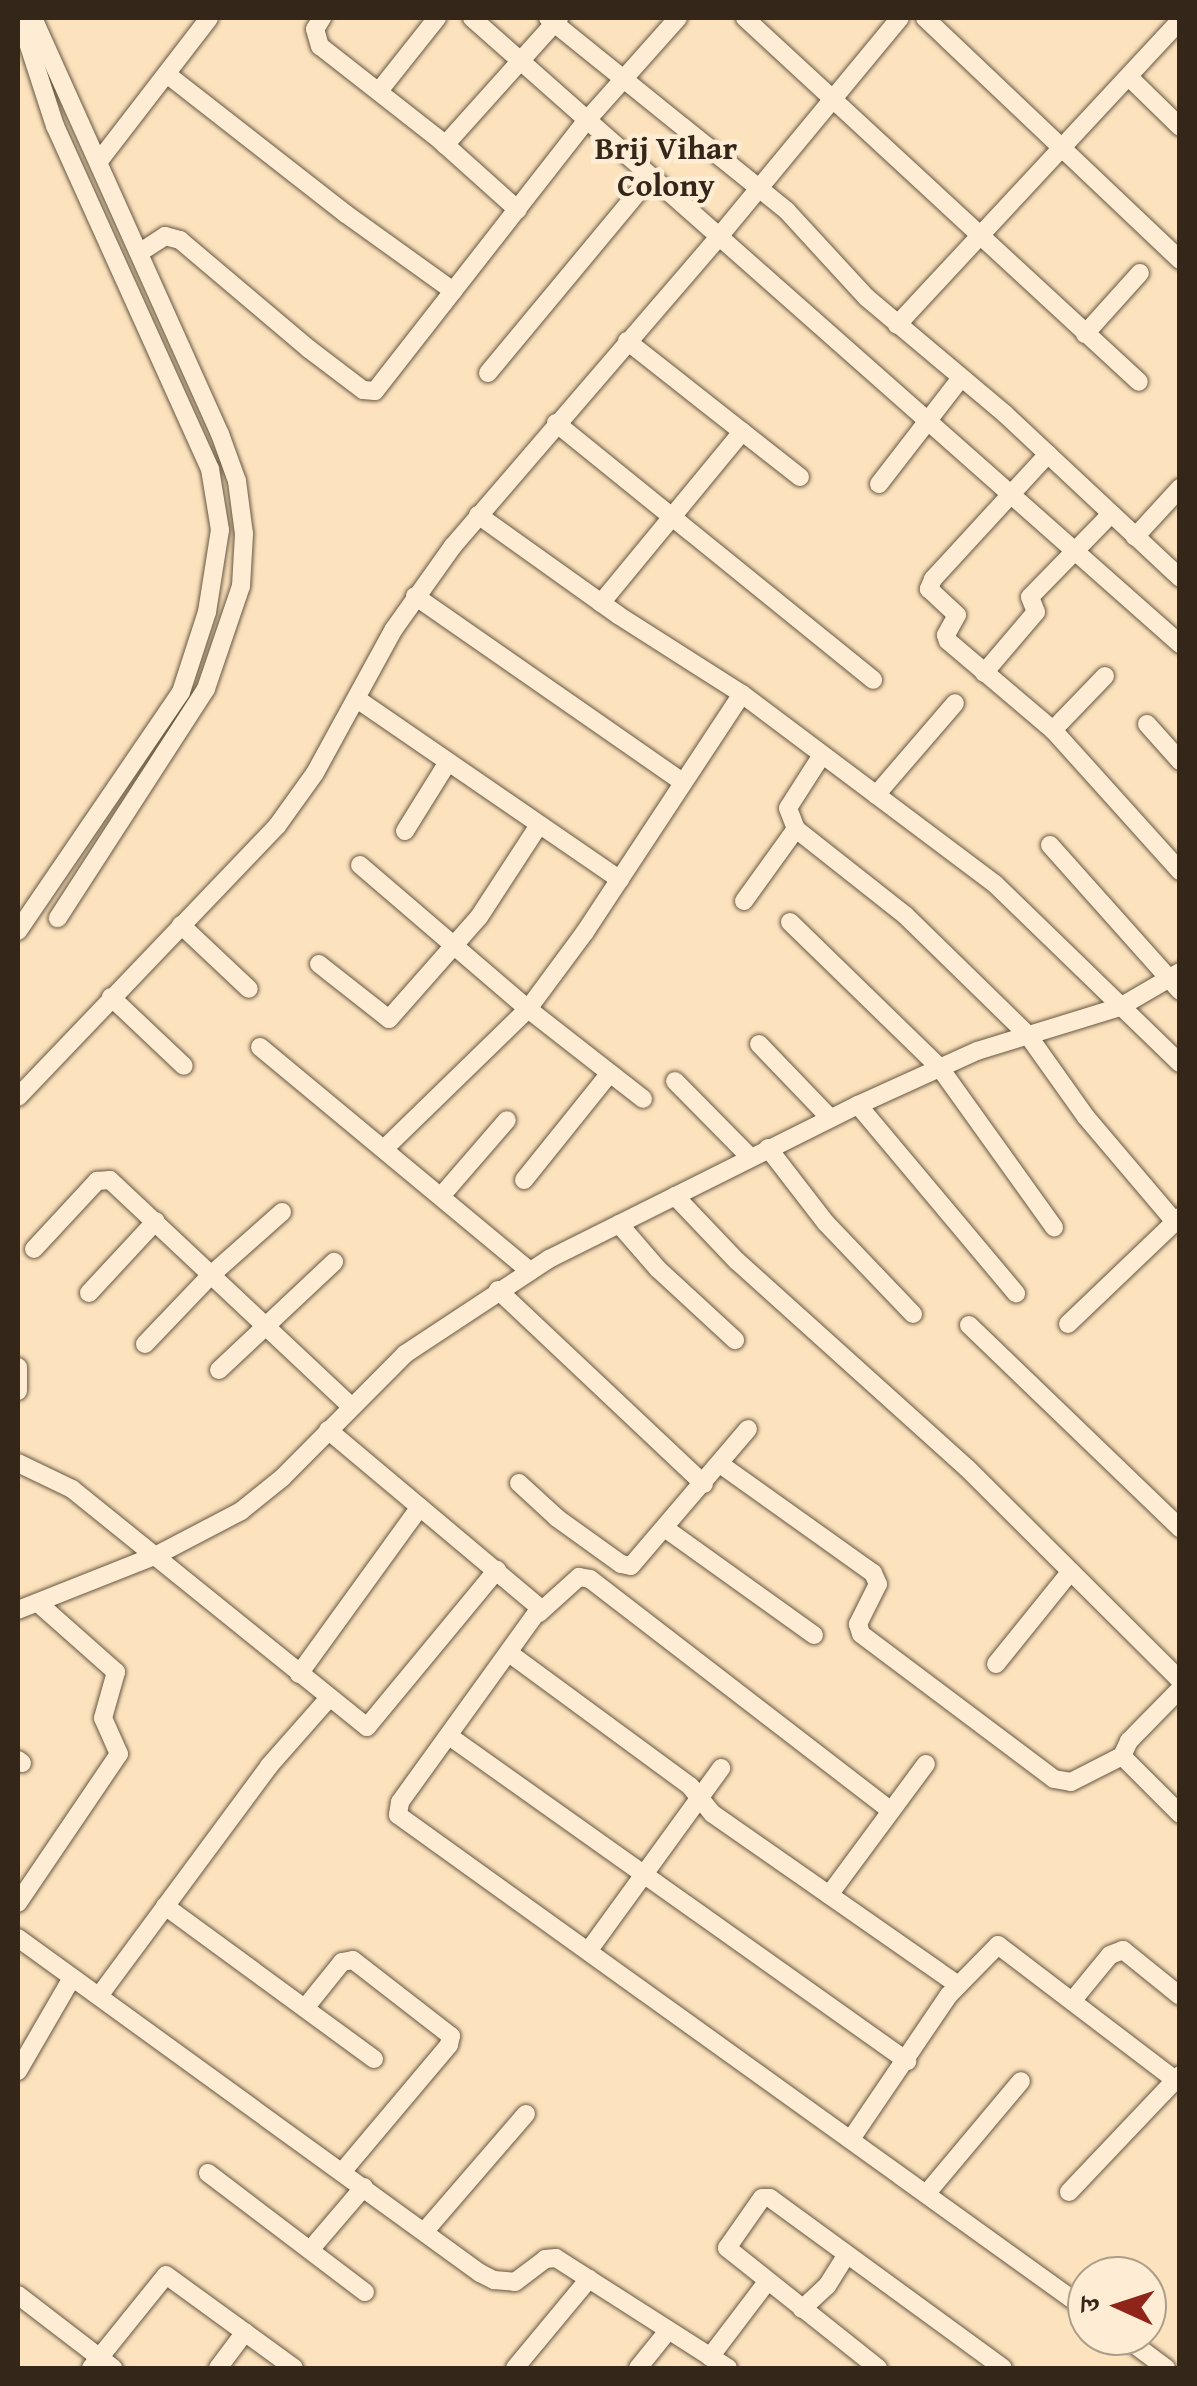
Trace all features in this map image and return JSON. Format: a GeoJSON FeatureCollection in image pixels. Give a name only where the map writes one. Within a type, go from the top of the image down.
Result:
{"type":"FeatureCollection","features":[{"type":"Feature","properties":{"kind":"street"},"geometry":{"type":"LineString","coordinates":[[18,931],[181,692],[206,612],[220,530],[210,469],[55,126],[20,18]]}},
{"type":"Feature","properties":{"kind":"street"},"geometry":{"type":"LineString","coordinates":[[34,18],[140,252],[236,482],[244,534],[241,586],[206,689],[58,918]]}},
{"type":"Feature","properties":{"kind":"street"},"geometry":{"type":"LineString","coordinates":[[99,161],[209,18]]}},
{"type":"Feature","properties":{"kind":"street"},"geometry":{"type":"LineString","coordinates":[[322,18],[315,29],[320,46],[445,144],[518,210]]}},
{"type":"Feature","properties":{"kind":"street"},"geometry":{"type":"LineString","coordinates":[[379,91],[438,18]]}},
{"type":"Feature","properties":{"kind":"street"},"geometry":{"type":"LineString","coordinates":[[472,18],[1180,644]]}},
{"type":"Feature","properties":{"kind":"street"},"geometry":{"type":"LineString","coordinates":[[140,252],[164,236],[180,240],[278,324],[370,392],[380,386],[586,120],[678,18]]}},
{"type":"Feature","properties":{"kind":"street"},"geometry":{"type":"LineString","coordinates":[[746,18],[1138,382]]}},
{"type":"Feature","properties":{"kind":"street"},"geometry":{"type":"LineString","coordinates":[[18,1098],[277,826],[315,773],[416,596],[478,515],[718,239],[830,98],[900,18]]}},
{"type":"Feature","properties":{"kind":"street"},"geometry":{"type":"LineString","coordinates":[[925,18],[1180,260]]}},
{"type":"Feature","properties":{"kind":"street"},"geometry":{"type":"LineString","coordinates":[[445,144],[553,19],[622,80],[786,211],[842,273],[897,325],[1048,454],[1180,578]]}},
{"type":"Feature","properties":{"kind":"street"},"geometry":{"type":"LineString","coordinates":[[897,325],[1180,20]]}},
{"type":"Feature","properties":{"kind":"street"},"geometry":{"type":"LineString","coordinates":[[168,74],[346,214],[453,291]]}},
{"type":"Feature","properties":{"kind":"street"},"geometry":{"type":"LineString","coordinates":[[1129,78],[1180,126]]}},
{"type":"Feature","properties":{"kind":"street"},"geometry":{"type":"LineString","coordinates":[[488,373],[651,177]]}},
{"type":"Feature","properties":{"kind":"street"},"geometry":{"type":"LineString","coordinates":[[1084,334],[1140,273]]}},
{"type":"Feature","properties":{"kind":"street"},"geometry":{"type":"LineString","coordinates":[[627,341],[800,477]]}},
{"type":"Feature","properties":{"kind":"street"},"geometry":{"type":"LineString","coordinates":[[879,484],[961,378]]}},
{"type":"Feature","properties":{"kind":"street"},"geometry":{"type":"LineString","coordinates":[[556,424],[874,680]]}},
{"type":"Feature","properties":{"kind":"street"},"geometry":{"type":"LineString","coordinates":[[601,603],[668,516],[742,432]]}},
{"type":"Feature","properties":{"kind":"street"},"geometry":{"type":"LineString","coordinates":[[1048,454],[929,587],[957,615],[946,635],[948,641],[1053,730],[1180,871]]}},
{"type":"Feature","properties":{"kind":"street"},"geometry":{"type":"LineString","coordinates":[[1135,537],[1180,488]]}},
{"type":"Feature","properties":{"kind":"street"},"geometry":{"type":"LineString","coordinates":[[984,673],[1035,614],[1030,597],[1111,514]]}},
{"type":"Feature","properties":{"kind":"street"},"geometry":{"type":"LineString","coordinates":[[478,515],[601,603],[742,694],[995,884],[1180,1063]]}},
{"type":"Feature","properties":{"kind":"street"},"geometry":{"type":"LineString","coordinates":[[416,596],[682,782]]}},
{"type":"Feature","properties":{"kind":"street"},"geometry":{"type":"LineString","coordinates":[[1053,730],[1105,676]]}},
{"type":"Feature","properties":{"kind":"street"},"geometry":{"type":"LineString","coordinates":[[385,1148],[528,1009],[620,880],[742,694]]}},
{"type":"Feature","properties":{"kind":"street"},"geometry":{"type":"LineString","coordinates":[[357,699],[620,880]]}},
{"type":"Feature","properties":{"kind":"street"},"geometry":{"type":"LineString","coordinates":[[876,795],[955,703]]}},
{"type":"Feature","properties":{"kind":"street"},"geometry":{"type":"LineString","coordinates":[[1147,724],[1180,761]]}},
{"type":"Feature","properties":{"kind":"street"},"geometry":{"type":"LineString","coordinates":[[822,755],[788,808],[796,830],[905,915],[1027,1034],[1086,1117],[1177,1220],[1068,1324]]}},
{"type":"Feature","properties":{"kind":"street"},"geometry":{"type":"LineString","coordinates":[[404,830],[448,762]]}},
{"type":"Feature","properties":{"kind":"street"},"geometry":{"type":"LineString","coordinates":[[320,964],[389,1020],[479,917],[539,826]]}},
{"type":"Feature","properties":{"kind":"street"},"geometry":{"type":"LineString","coordinates":[[744,901],[796,830]]}},
{"type":"Feature","properties":{"kind":"street"},"geometry":{"type":"LineString","coordinates":[[18,1610],[158,1555],[260,1499],[406,1354],[530,1271],[759,1152],[940,1068],[1027,1034],[1120,1007],[1176,981],[1050,844]]}},
{"type":"Feature","properties":{"kind":"street"},"geometry":{"type":"LineString","coordinates":[[360,866],[528,1009],[643,1099]]}},
{"type":"Feature","properties":{"kind":"street"},"geometry":{"type":"LineString","coordinates":[[790,922],[940,1068],[1054,1227]]}},
{"type":"Feature","properties":{"kind":"street"},"geometry":{"type":"LineString","coordinates":[[181,926],[249,989]]}},
{"type":"Feature","properties":{"kind":"street"},"geometry":{"type":"LineString","coordinates":[[110,998],[184,1066]]}},
{"type":"Feature","properties":{"kind":"street"},"geometry":{"type":"LineString","coordinates":[[759,1044],[830,1118]]}},
{"type":"Feature","properties":{"kind":"street"},"geometry":{"type":"LineString","coordinates":[[260,1047],[530,1271]]}},
{"type":"Feature","properties":{"kind":"street"},"geometry":{"type":"LineString","coordinates":[[524,1180],[610,1074]]}},
{"type":"Feature","properties":{"kind":"street"},"geometry":{"type":"LineString","coordinates":[[675,1081],[759,1152],[913,1314]]}},
{"type":"Feature","properties":{"kind":"street"},"geometry":{"type":"LineString","coordinates":[[858,1105],[1016,1293]]}},
{"type":"Feature","properties":{"kind":"street"},"geometry":{"type":"LineString","coordinates":[[442,1196],[506,1120]]}},
{"type":"Feature","properties":{"kind":"street"},"geometry":{"type":"LineString","coordinates":[[34,1249],[102,1178],[110,1180],[351,1406]]}},
{"type":"Feature","properties":{"kind":"street"},"geometry":{"type":"LineString","coordinates":[[675,1196],[737,1262],[967,1468],[1180,1680]]}},
{"type":"Feature","properties":{"kind":"street"},"geometry":{"type":"LineString","coordinates":[[144,1344],[211,1275],[282,1212]]}},
{"type":"Feature","properties":{"kind":"street"},"geometry":{"type":"LineString","coordinates":[[89,1293],[156,1222]]}},
{"type":"Feature","properties":{"kind":"street"},"geometry":{"type":"LineString","coordinates":[[619,1224],[658,1268],[736,1340]]}},
{"type":"Feature","properties":{"kind":"street"},"geometry":{"type":"LineString","coordinates":[[219,1370],[334,1262]]}},
{"type":"Feature","properties":{"kind":"street"},"geometry":{"type":"LineString","coordinates":[[498,1290],[704,1484]]}},
{"type":"Feature","properties":{"kind":"street"},"geometry":{"type":"LineString","coordinates":[[969,1326],[1180,1528]]}},
{"type":"Feature","properties":{"kind":"street"},"geometry":{"type":"LineString","coordinates":[[18,1367],[18,1391]]}},
{"type":"Feature","properties":{"kind":"street"},"geometry":{"type":"LineString","coordinates":[[518,1482],[557,1518],[627,1566],[636,1564],[748,1429]]}},
{"type":"Feature","properties":{"kind":"street"},"geometry":{"type":"LineString","coordinates":[[328,1430],[537,1604],[539,1613]]}},
{"type":"Feature","properties":{"kind":"street"},"geometry":{"type":"LineString","coordinates":[[18,1463],[58,1480],[158,1555],[363,1726],[374,1723],[497,1570]]}},
{"type":"Feature","properties":{"kind":"street"},"geometry":{"type":"LineString","coordinates":[[720,1464],[873,1573],[878,1584],[858,1624],[861,1634],[1054,1780],[1071,1782],[1122,1756],[1129,1741],[1180,1689]]}},
{"type":"Feature","properties":{"kind":"street"},"geometry":{"type":"LineString","coordinates":[[299,1674],[420,1507]]}},
{"type":"Feature","properties":{"kind":"street"},"geometry":{"type":"LineString","coordinates":[[666,1529],[814,1635]]}},
{"type":"Feature","properties":{"kind":"street"},"geometry":{"type":"LineString","coordinates":[[996,1664],[1071,1571]]}},
{"type":"Feature","properties":{"kind":"street"},"geometry":{"type":"LineString","coordinates":[[891,1811],[590,1579],[579,1576],[539,1613],[508,1653],[400,1802],[398,1815],[1067,2295]]}},
{"type":"Feature","properties":{"kind":"street"},"geometry":{"type":"LineString","coordinates":[[18,1904],[57,1842],[117,1764],[119,1754],[103,1718],[116,1672],[38,1602]]}},
{"type":"Feature","properties":{"kind":"street"},"geometry":{"type":"LineString","coordinates":[[508,1653],[690,1786],[713,1814],[958,1985]]}},
{"type":"Feature","properties":{"kind":"street"},"geometry":{"type":"LineString","coordinates":[[98,1996],[269,1766],[329,1698]]}},
{"type":"Feature","properties":{"kind":"street"},"geometry":{"type":"LineString","coordinates":[[449,1736],[907,2060]]}},
{"type":"Feature","properties":{"kind":"street"},"geometry":{"type":"LineString","coordinates":[[1122,1756],[1180,1814]]}},
{"type":"Feature","properties":{"kind":"street"},"geometry":{"type":"LineString","coordinates":[[829,1895],[926,1764]]}},
{"type":"Feature","properties":{"kind":"street"},"geometry":{"type":"LineString","coordinates":[[589,1950],[721,1768]]}},
{"type":"Feature","properties":{"kind":"street"},"geometry":{"type":"LineString","coordinates":[[165,1906],[374,2059]]}},
{"type":"Feature","properties":{"kind":"street"},"geometry":{"type":"LineString","coordinates":[[18,1938],[494,2280],[516,2282],[545,2259],[556,2258],[728,2368]]}},
{"type":"Feature","properties":{"kind":"street"},"geometry":{"type":"LineString","coordinates":[[851,2139],[958,1985],[993,1948],[1000,1946],[1177,2078],[1070,2192]]}},
{"type":"Feature","properties":{"kind":"street"},"geometry":{"type":"LineString","coordinates":[[1073,2000],[1110,1955],[1123,1950],[1180,1996]]}},
{"type":"Feature","properties":{"kind":"street"},"geometry":{"type":"LineString","coordinates":[[305,2008],[342,1962],[353,1960],[452,2036],[343,2171]]}},
{"type":"Feature","properties":{"kind":"street"},"geometry":{"type":"LineString","coordinates":[[18,2071],[72,1978]]}},
{"type":"Feature","properties":{"kind":"street"},"geometry":{"type":"LineString","coordinates":[[927,2193],[1021,2081]]}},
{"type":"Feature","properties":{"kind":"street"},"geometry":{"type":"LineString","coordinates":[[424,2232],[526,2114]]}},
{"type":"Feature","properties":{"kind":"street"},"geometry":{"type":"LineString","coordinates":[[208,2174],[365,2292]]}},
{"type":"Feature","properties":{"kind":"street"},"geometry":{"type":"LineString","coordinates":[[310,2250],[364,2187]]}},
{"type":"Feature","properties":{"kind":"street"},"geometry":{"type":"LineString","coordinates":[[878,2368],[726,2248],[762,2198],[770,2198],[1004,2368]]}},
{"type":"Feature","properties":{"kind":"street"},"geometry":{"type":"LineString","coordinates":[[802,2309],[832,2280],[846,2255]]}},
{"type":"Feature","properties":{"kind":"street"},"geometry":{"type":"LineString","coordinates":[[18,2295],[101,2365],[166,2276],[294,2368]]}},
{"type":"Feature","properties":{"kind":"street"},"geometry":{"type":"LineString","coordinates":[[515,2368],[589,2279]]}},
{"type":"Feature","properties":{"kind":"street"},"geometry":{"type":"LineString","coordinates":[[710,2357],[767,2282]]}},
{"type":"Feature","properties":{"kind":"street"},"geometry":{"type":"LineString","coordinates":[[638,2368],[668,2330]]}},
{"type":"Feature","properties":{"kind":"street"},"geometry":{"type":"LineString","coordinates":[[218,2368],[245,2332]]}},
{"type":"Feature","properties":{"kind":"district","name":"Brij Vihar Colony"},"geometry":{"type":"Point","coordinates":[666,168]}}]}
